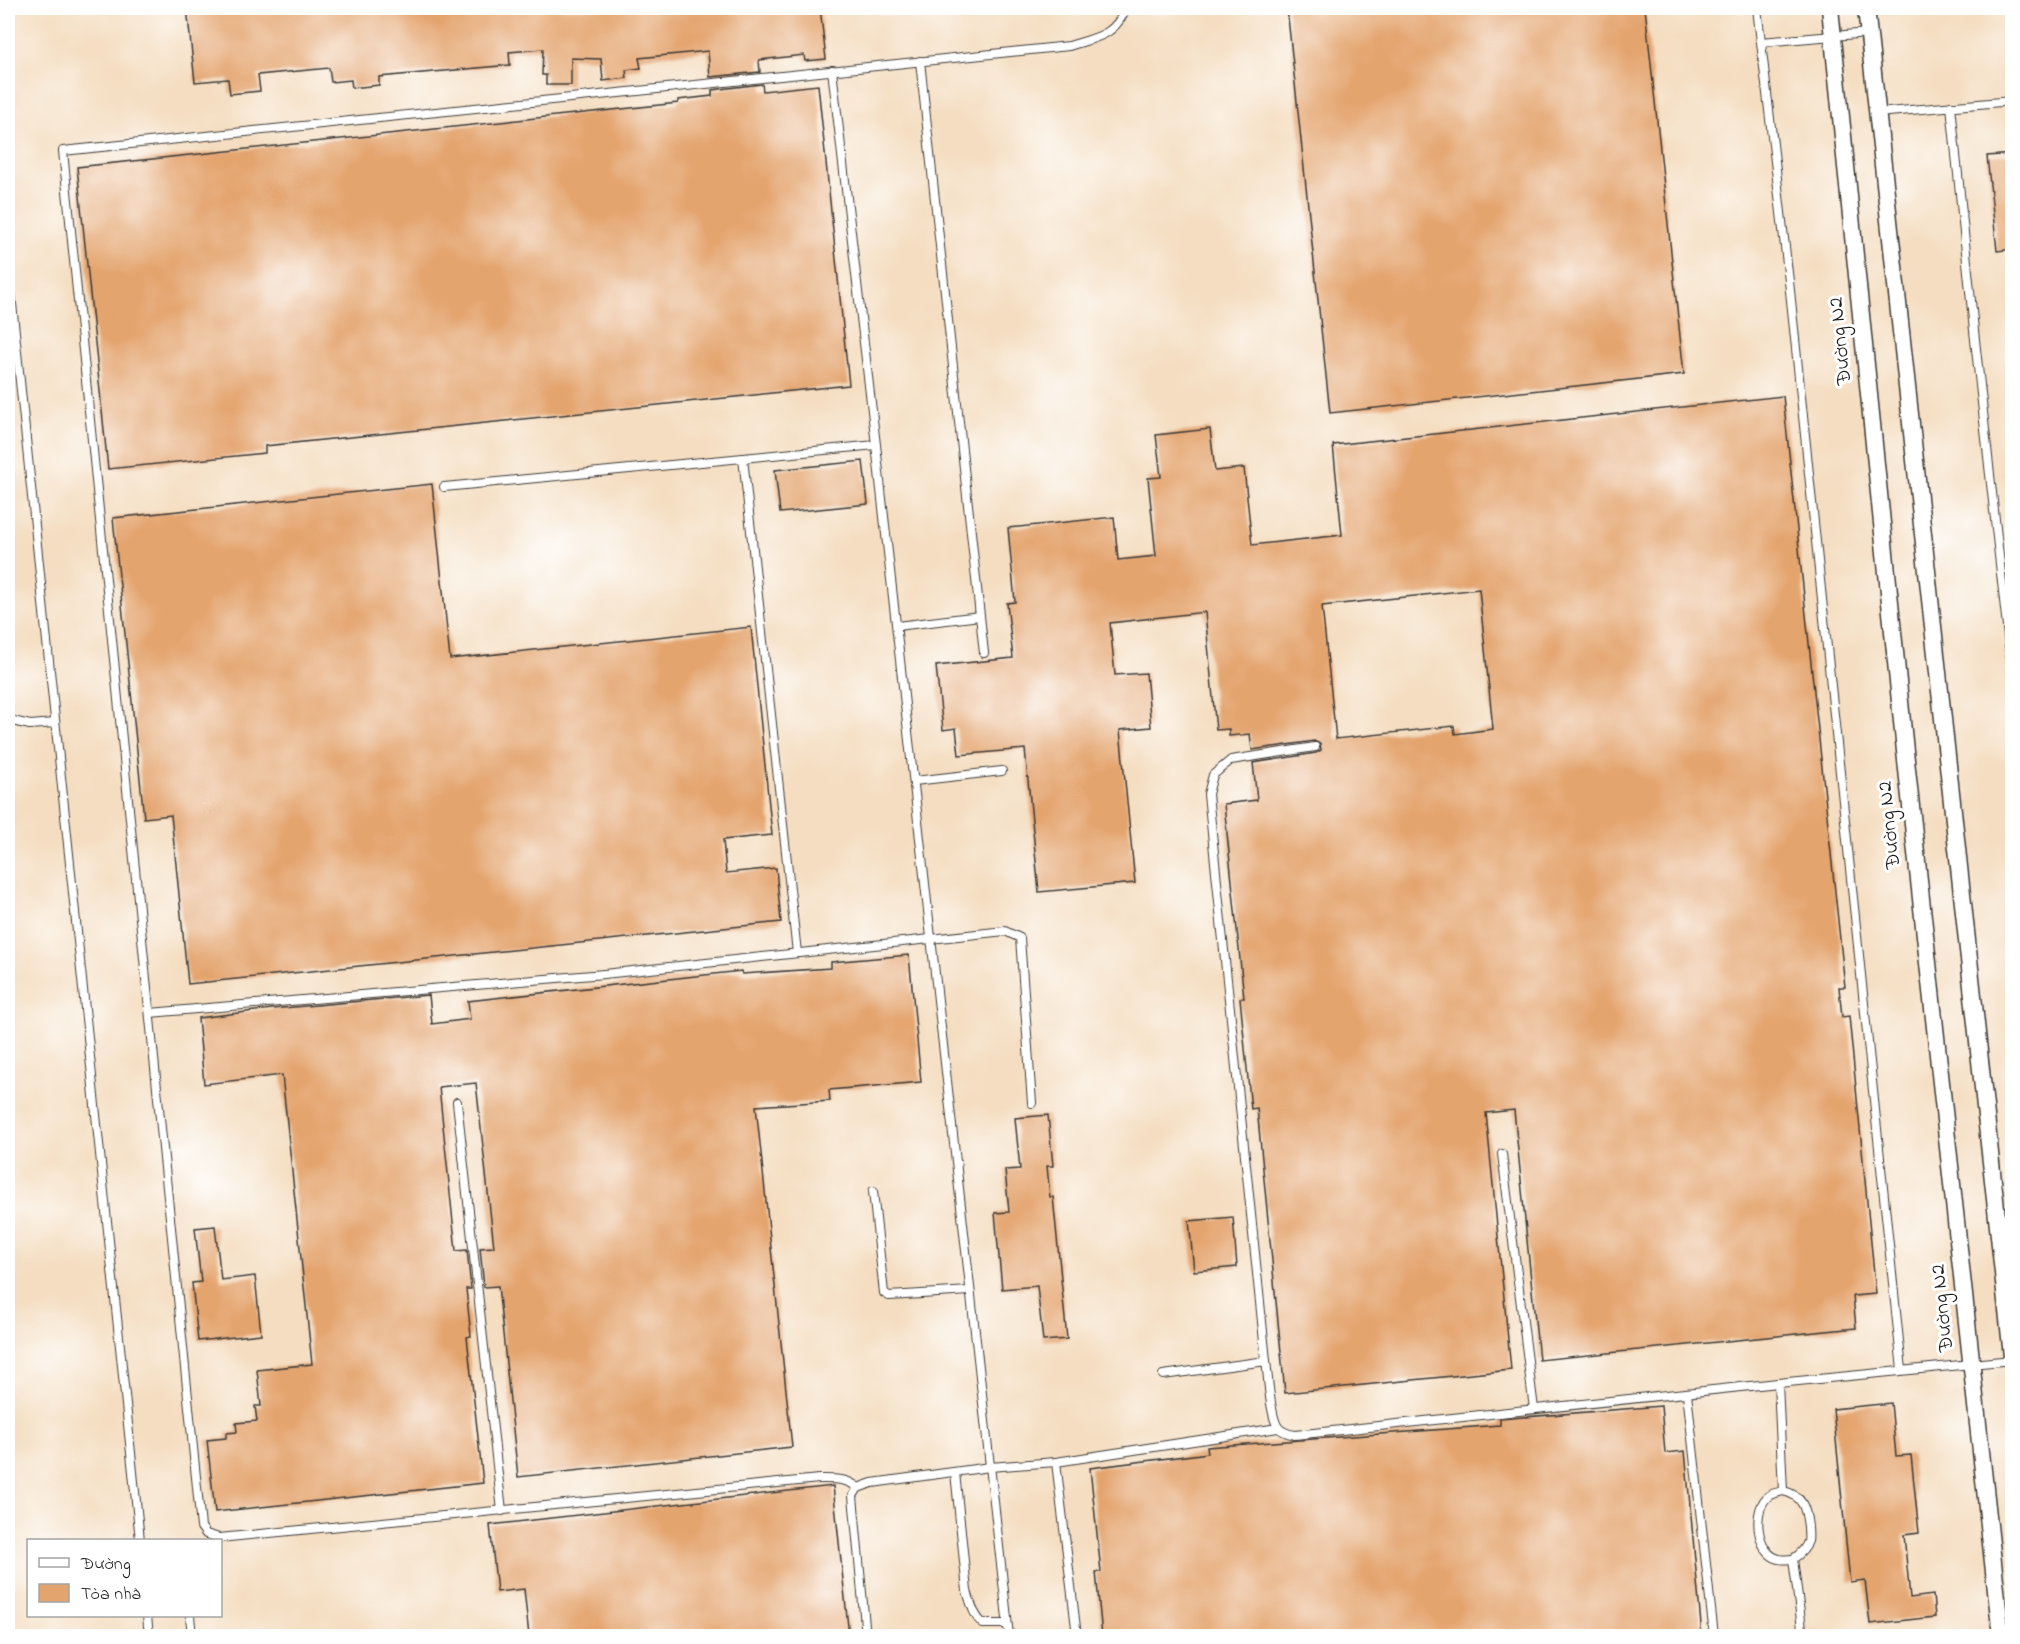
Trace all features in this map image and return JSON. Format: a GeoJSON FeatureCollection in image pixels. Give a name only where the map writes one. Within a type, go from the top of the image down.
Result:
{"type":"FeatureCollection","features":[{"type":"Feature","properties":{"kind":"street","name":"Đường N2"},"geometry":{"type":"LineString","coordinates":[[1830,8],[1905,751],[2001,1636]]}},
{"type":"Feature","properties":{"kind":"street"},"geometry":{"type":"LineString","coordinates":[[1866,8],[2013,1358]]}},
{"type":"Feature","properties":{"kind":"lane"},"geometry":{"type":"LineString","coordinates":[[858,1488],[845,1480],[819,1479],[219,1539],[211,1538],[201,1527],[63,151],[1069,46],[1107,33],[1120,21],[1126,8]]}},
{"type":"Feature","properties":{"kind":"lane"},"geometry":{"type":"LineString","coordinates":[[1757,8],[1792,305],[1902,1370]]}},
{"type":"Feature","properties":{"kind":"lane"},"geometry":{"type":"LineString","coordinates":[[1761,42],[1869,33]]}},
{"type":"Feature","properties":{"kind":"lane"},"geometry":{"type":"LineString","coordinates":[[920,61],[984,653]]}},
{"type":"Feature","properties":{"kind":"lane"},"geometry":{"type":"LineString","coordinates":[[832,70],[897,626],[1009,1636]]}},
{"type":"Feature","properties":{"kind":"lane"},"geometry":{"type":"LineString","coordinates":[[1877,113],[2013,101]]}},
{"type":"Feature","properties":{"kind":"lane"},"geometry":{"type":"LineString","coordinates":[[1951,106],[2013,672]]}},
{"type":"Feature","properties":{"kind":"lane"},"geometry":{"type":"LineString","coordinates":[[8,265],[140,1539]]}},
{"type":"Feature","properties":{"kind":"lane"},"geometry":{"type":"LineString","coordinates":[[444,487],[876,445]]}},
{"type":"Feature","properties":{"kind":"lane"},"geometry":{"type":"LineString","coordinates":[[743,458],[797,953]]}},
{"type":"Feature","properties":{"kind":"lane"},"geometry":{"type":"LineString","coordinates":[[897,626],[980,616]]}},
{"type":"Feature","properties":{"kind":"lane"},"geometry":{"type":"LineString","coordinates":[[8,720],[30,725],[55,723]]}},
{"type":"Feature","properties":{"kind":"lane"},"geometry":{"type":"LineString","coordinates":[[1315,747],[1232,760],[1214,775],[1208,794],[1266,1361],[1278,1428],[1287,1434],[1295,1435],[2013,1358]]}},
{"type":"Feature","properties":{"kind":"lane"},"geometry":{"type":"LineString","coordinates":[[914,781],[1002,771]]}},
{"type":"Feature","properties":{"kind":"lane"},"geometry":{"type":"LineString","coordinates":[[150,1012],[604,974],[1005,931],[1020,938],[1032,1103]]}},
{"type":"Feature","properties":{"kind":"lane"},"geometry":{"type":"LineString","coordinates":[[457,1102],[502,1510]]}},
{"type":"Feature","properties":{"kind":"lane"},"geometry":{"type":"LineString","coordinates":[[1502,1154],[1534,1409]]}},
{"type":"Feature","properties":{"kind":"lane"},"geometry":{"type":"LineString","coordinates":[[873,1191],[884,1293],[890,1296],[970,1291]]}},
{"type":"Feature","properties":{"kind":"lane"},"geometry":{"type":"LineString","coordinates":[[1162,1375],[1266,1361]]}},
{"type":"Feature","properties":{"kind":"lane"},"geometry":{"type":"LineString","coordinates":[[1778,1383],[1783,1491]]}},
{"type":"Feature","properties":{"kind":"lane"},"geometry":{"type":"LineString","coordinates":[[1687,1393],[1714,1636]]}},
{"type":"Feature","properties":{"kind":"lane"},"geometry":{"type":"LineString","coordinates":[[866,1636],[853,1496],[858,1488],[872,1483],[990,1467],[1056,1462],[1278,1428]]}},
{"type":"Feature","properties":{"kind":"lane"},"geometry":{"type":"LineString","coordinates":[[1056,1462],[1077,1636]]}},
{"type":"Feature","properties":{"kind":"lane"},"geometry":{"type":"LineString","coordinates":[[955,1472],[967,1591],[971,1606],[976,1618],[983,1624],[1007,1624]]}},
{"type":"Feature","properties":{"kind":"lane"},"geometry":{"type":"LineString","coordinates":[[1783,1491],[1799,1497],[1804,1506],[1808,1524],[1809,1540],[1793,1559],[1779,1559],[1772,1556],[1762,1541],[1759,1517],[1762,1504],[1770,1495],[1783,1491]]}},
{"type":"Feature","properties":{"kind":"lane"},"geometry":{"type":"LineString","coordinates":[[1793,1559],[1803,1636]]}},
{"type":"Feature","properties":{"kind":"lane"},"geometry":{"type":"LineString","coordinates":[[147,1617],[150,1636]]}},
{"type":"Feature","properties":{"kind":"lane"},"geometry":{"type":"LineString","coordinates":[[190,1617],[192,1636]]}},
{"type":"Feature","properties":{"kind":"building"},"geometry":{"type":"Polygon","coordinates":[[[187,8],[820,8],[826,59],[805,61],[804,55],[759,60],[760,72],[710,77],[708,51],[639,58],[641,68],[626,70],[627,78],[603,81],[601,59],[571,58],[571,85],[546,85],[546,75],[542,75],[543,49],[509,52],[510,65],[379,77],[379,85],[352,88],[351,80],[331,82],[329,68],[258,75],[260,91],[230,94],[228,79],[195,82],[187,8]]]}},
{"type":"Feature","properties":{"kind":"building"},"geometry":{"type":"Polygon","coordinates":[[[1287,8],[1645,8],[1684,374],[1330,413],[1287,8]]]}},
{"type":"Feature","properties":{"kind":"building"},"geometry":{"type":"Polygon","coordinates":[[[762,84],[763,91],[818,85],[849,385],[265,446],[265,453],[108,469],[77,167],[678,103],[678,100],[712,96],[712,90],[762,84]]]}},
{"type":"Feature","properties":{"kind":"building"},"geometry":{"type":"Polygon","coordinates":[[[2013,154],[2013,249],[1997,251],[1987,156],[2013,154]]]}},
{"type":"Feature","properties":{"kind":"building"},"geometry":{"type":"Polygon","coordinates":[[[1783,396],[1845,987],[1839,987],[1842,1017],[1849,1016],[1876,1294],[1853,1296],[1856,1328],[1539,1360],[1514,1110],[1486,1113],[1511,1370],[1285,1393],[1257,1108],[1251,1109],[1240,998],[1244,998],[1224,804],[1257,800],[1253,763],[1316,753],[1321,750],[1320,744],[1314,741],[1252,750],[1250,734],[1229,736],[1229,729],[1216,730],[1205,612],[1110,623],[1115,675],[1146,673],[1151,727],[1120,730],[1135,883],[1039,892],[1025,749],[959,755],[956,728],[943,730],[936,666],[1013,658],[1007,603],[1015,602],[1008,528],[1114,517],[1118,560],[1156,556],[1148,478],[1161,477],[1156,435],[1210,429],[1215,471],[1244,468],[1252,545],[1342,535],[1333,445],[1783,396]],[[1479,589],[1322,606],[1336,739],[1454,726],[1455,734],[1493,729],[1479,589]]]}},
{"type":"Feature","properties":{"kind":"building"},"geometry":{"type":"Polygon","coordinates":[[[863,461],[868,504],[780,513],[775,470],[863,461]]]}},
{"type":"Feature","properties":{"kind":"building"},"geometry":{"type":"Polygon","coordinates":[[[432,484],[450,659],[751,627],[772,835],[723,840],[726,873],[776,868],[781,922],[188,984],[171,815],[144,818],[113,518],[432,484]]]}},
{"type":"Feature","properties":{"kind":"building"},"geometry":{"type":"Polygon","coordinates":[[[909,955],[921,1082],[829,1090],[830,1101],[756,1106],[792,1447],[518,1477],[498,1286],[484,1287],[480,1248],[494,1247],[476,1083],[439,1087],[456,1251],[467,1250],[471,1289],[466,1289],[471,1336],[467,1337],[483,1483],[215,1512],[207,1440],[226,1438],[226,1433],[237,1432],[236,1423],[257,1421],[255,1406],[261,1406],[257,1370],[312,1364],[282,1075],[204,1084],[198,1018],[429,995],[432,1024],[470,1019],[468,1001],[741,971],[742,974],[831,968],[831,962],[909,955]]]}},
{"type":"Feature","properties":{"kind":"building"},"geometry":{"type":"Polygon","coordinates":[[[1048,1115],[1053,1166],[1047,1166],[1050,1197],[1053,1197],[1067,1339],[1043,1341],[1037,1286],[1002,1289],[995,1213],[1009,1212],[1005,1170],[1020,1169],[1015,1118],[1048,1115]]]}},
{"type":"Feature","properties":{"kind":"building"},"geometry":{"type":"Polygon","coordinates":[[[1233,1217],[1237,1267],[1194,1271],[1189,1221],[1233,1217]]]}},
{"type":"Feature","properties":{"kind":"building"},"geometry":{"type":"Polygon","coordinates":[[[215,1226],[221,1280],[255,1276],[261,1334],[198,1341],[192,1283],[201,1282],[195,1228],[215,1226]]]}},
{"type":"Feature","properties":{"kind":"building"},"geometry":{"type":"Polygon","coordinates":[[[1891,1403],[1896,1456],[1911,1455],[1919,1533],[1904,1535],[1910,1598],[1933,1595],[1935,1617],[1870,1624],[1865,1580],[1850,1582],[1833,1409],[1891,1403]]]}},
{"type":"Feature","properties":{"kind":"building"},"geometry":{"type":"Polygon","coordinates":[[[1661,1406],[1665,1453],[1685,1451],[1702,1636],[1249,1636],[1249,1631],[1210,1636],[1102,1636],[1096,1572],[1101,1572],[1090,1468],[1208,1453],[1207,1447],[1500,1425],[1500,1419],[1661,1406]]]}},
{"type":"Feature","properties":{"kind":"building"},"geometry":{"type":"Polygon","coordinates":[[[833,1486],[849,1636],[529,1636],[524,1589],[497,1592],[490,1525],[833,1486]]]}}]}
